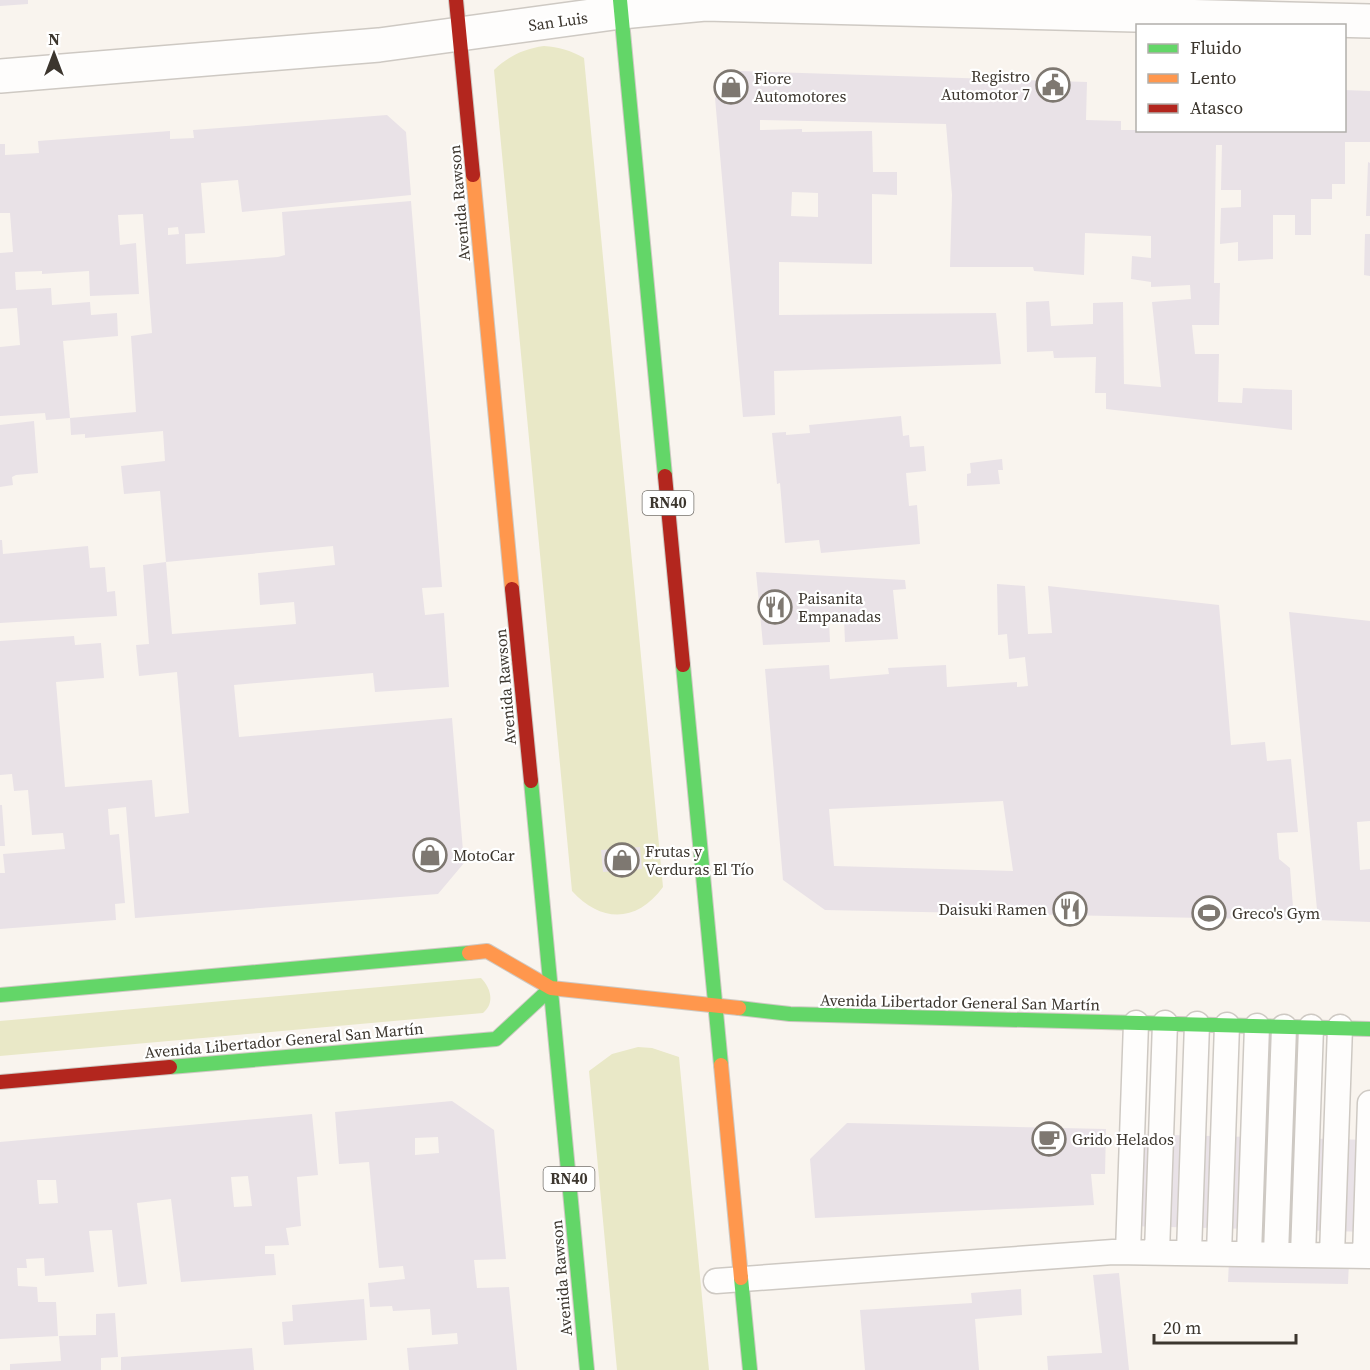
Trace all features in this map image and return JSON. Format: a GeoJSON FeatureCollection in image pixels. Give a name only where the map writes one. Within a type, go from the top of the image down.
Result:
{"type":"FeatureCollection","features":[{"type":"Feature","properties":{"kind":"main road","name":"Avenida Rawson"},"geometry":{"type":"LineString","coordinates":[[456,0],[587,1370]]}},
{"type":"Feature","properties":{"kind":"main road","name":"RN40"},"geometry":{"type":"LineString","coordinates":[[621,6],[750,1370]]}},
{"type":"Feature","properties":{"kind":"main road","name":"Avenida Libertador General San Martín"},"geometry":{"type":"LineString","coordinates":[[0,994],[487,951],[550,988],[790,1014],[1370,1029]]}},
{"type":"Feature","properties":{"kind":"main road","name":"Avenida Libertador General San Martín"},"geometry":{"type":"LineString","coordinates":[[0,1082],[496,1039],[550,988]]}},
{"type":"Feature","properties":{"kind":"street","name":"San Luis"},"geometry":{"type":"LineString","coordinates":[[0,76],[380,45],[460,34],[621,6],[705,4],[1370,21]]}},
{"type":"Feature","properties":{"kind":"lane"},"geometry":{"type":"LineString","coordinates":[[1128,1252],[1136,1023]]}},
{"type":"Feature","properties":{"kind":"lane"},"geometry":{"type":"LineString","coordinates":[[1157,1252],[1165,1023]]}},
{"type":"Feature","properties":{"kind":"lane"},"geometry":{"type":"LineString","coordinates":[[1189,1252],[1197,1024]]}},
{"type":"Feature","properties":{"kind":"lane"},"geometry":{"type":"LineString","coordinates":[[1219,1253],[1227,1025]]}},
{"type":"Feature","properties":{"kind":"lane"},"geometry":{"type":"LineString","coordinates":[[1249,1254],[1257,1026]]}},
{"type":"Feature","properties":{"kind":"lane"},"geometry":{"type":"LineString","coordinates":[[1276,1254],[1284,1027]]}},
{"type":"Feature","properties":{"kind":"lane"},"geometry":{"type":"LineString","coordinates":[[1303,1255],[1311,1028]]}},
{"type":"Feature","properties":{"kind":"lane"},"geometry":{"type":"LineString","coordinates":[[1332,1255],[1340,1028]]}},
{"type":"Feature","properties":{"kind":"lane"},"geometry":{"type":"LineString","coordinates":[[716,1281],[1128,1252],[1367,1256],[1370,1103]]}},
{"type":"Feature","properties":{"kind":"green space"},"geometry":{"type":"Polygon","coordinates":[[[544,46],[564,49],[584,58],[663,887],[642,907],[619,915],[595,909],[572,891],[494,70],[517,54],[544,46]]]}},
{"type":"Feature","properties":{"kind":"green space"},"geometry":{"type":"Polygon","coordinates":[[[481,978],[490,996],[489,1005],[483,1013],[0,1056],[0,1021],[481,978]]]}},
{"type":"Feature","properties":{"kind":"green space"},"geometry":{"type":"Polygon","coordinates":[[[638,1047],[652,1048],[679,1057],[709,1370],[617,1370],[589,1071],[612,1054],[638,1047]]]}},
{"type":"Feature","properties":{"kind":"building"},"geometry":{"type":"Polygon","coordinates":[[[0,0],[28,0],[28,4],[0,6],[0,0]]]}},
{"type":"Feature","properties":{"kind":"building"},"geometry":{"type":"Polygon","coordinates":[[[739,71],[1087,82],[1086,120],[1121,121],[1121,130],[1136,130],[1136,132],[1346,132],[1346,90],[1370,91],[1370,142],[1345,142],[1345,184],[1332,184],[1332,199],[1311,199],[1311,235],[1295,235],[1295,215],[1273,215],[1273,259],[1238,261],[1238,242],[1220,244],[1221,208],[1241,207],[1241,190],[1221,190],[1222,145],[1216,145],[1214,283],[1220,283],[1219,325],[1192,325],[1195,354],[1219,354],[1218,402],[1242,403],[1243,388],[1292,390],[1292,430],[1106,409],[1106,393],[1095,393],[1096,357],[1054,358],[1053,351],[1027,352],[1026,302],[1049,301],[1051,326],[1093,324],[1093,303],[1123,302],[1124,384],[1161,387],[1152,302],[1191,299],[1190,285],[1151,287],[1151,282],[1131,279],[1132,256],[1151,258],[1151,236],[1085,233],[1084,275],[1034,271],[1033,267],[950,267],[952,195],[946,124],[760,120],[760,130],[872,131],[873,172],[897,172],[897,195],[872,194],[872,264],[779,262],[779,315],[996,313],[1001,364],[774,371],[775,415],[743,417],[715,98],[739,71]],[[792,192],[791,216],[818,217],[818,193],[792,192]]]}},
{"type":"Feature","properties":{"kind":"building"},"geometry":{"type":"Polygon","coordinates":[[[387,115],[406,132],[411,195],[242,212],[238,180],[201,183],[205,233],[185,234],[186,264],[285,255],[282,212],[411,201],[442,587],[422,588],[425,615],[444,613],[449,687],[375,692],[373,673],[234,685],[239,737],[452,718],[464,863],[438,894],[135,918],[126,807],[108,809],[110,835],[119,834],[125,903],[115,904],[116,920],[0,929],[0,873],[5,873],[3,854],[65,849],[63,833],[32,835],[28,790],[14,791],[12,774],[0,775],[0,641],[74,636],[75,645],[101,643],[104,678],[56,682],[65,787],[152,780],[155,817],[189,813],[177,672],[139,676],[136,645],[149,644],[143,565],[166,562],[160,491],[124,494],[121,466],[165,461],[163,431],[85,438],[85,434],[71,435],[70,418],[46,420],[45,413],[0,416],[0,347],[20,345],[17,308],[0,309],[0,253],[13,252],[10,213],[0,213],[0,144],[5,144],[5,155],[39,153],[38,141],[170,131],[170,139],[194,138],[193,130],[387,115]],[[143,214],[118,215],[120,245],[136,243],[139,294],[90,296],[89,271],[42,274],[42,271],[15,272],[16,290],[51,288],[52,305],[90,302],[91,315],[117,313],[118,336],[63,341],[70,418],[136,412],[131,336],[152,333],[143,214]],[[178,227],[168,228],[168,235],[179,234],[178,227]],[[333,546],[166,562],[172,634],[296,624],[294,602],[260,605],[258,573],[335,565],[333,546]]]}},
{"type":"Feature","properties":{"kind":"building"},"geometry":{"type":"Polygon","coordinates":[[[1368,162],[1370,163],[1370,216],[1366,216],[1368,162]]]}},
{"type":"Feature","properties":{"kind":"building"},"geometry":{"type":"Polygon","coordinates":[[[1365,234],[1370,234],[1370,276],[1364,275],[1365,234]]]}},
{"type":"Feature","properties":{"kind":"building"},"geometry":{"type":"Polygon","coordinates":[[[901,416],[903,436],[909,435],[910,447],[924,446],[926,471],[906,473],[909,506],[917,505],[920,544],[821,553],[819,540],[785,543],[780,483],[777,484],[772,433],[786,432],[786,435],[810,433],[809,425],[901,416]]]}},
{"type":"Feature","properties":{"kind":"building"},"geometry":{"type":"Polygon","coordinates":[[[34,421],[38,473],[16,475],[12,477],[13,485],[0,487],[0,425],[34,421]]]}},
{"type":"Feature","properties":{"kind":"building"},"geometry":{"type":"Polygon","coordinates":[[[1002,459],[1003,470],[998,470],[1000,484],[967,486],[967,474],[971,473],[970,463],[1002,459]]]}},
{"type":"Feature","properties":{"kind":"building"},"geometry":{"type":"Polygon","coordinates":[[[0,540],[2,540],[3,554],[88,546],[90,568],[105,567],[107,592],[115,591],[117,616],[0,623],[0,540]]]}},
{"type":"Feature","properties":{"kind":"building"},"geometry":{"type":"Polygon","coordinates":[[[756,572],[905,580],[906,589],[893,590],[898,639],[845,642],[844,619],[829,621],[830,642],[763,645],[756,572]]]}},
{"type":"Feature","properties":{"kind":"building"},"geometry":{"type":"Polygon","coordinates":[[[997,584],[1025,586],[1028,634],[1052,633],[1048,586],[1219,605],[1231,745],[1265,742],[1267,761],[1291,759],[1298,832],[1277,833],[1279,859],[1290,868],[1294,920],[825,910],[783,880],[765,669],[829,665],[830,679],[889,674],[888,668],[946,665],[947,687],[1017,682],[1017,687],[1028,686],[1025,657],[1009,659],[1007,634],[998,635],[997,584]],[[1003,801],[829,809],[834,866],[1013,871],[1003,801]]]}},
{"type":"Feature","properties":{"kind":"building"},"geometry":{"type":"Polygon","coordinates":[[[1289,612],[1370,621],[1370,821],[1357,822],[1360,870],[1370,869],[1370,922],[1318,920],[1289,612]]]}},
{"type":"Feature","properties":{"kind":"building"},"geometry":{"type":"Polygon","coordinates":[[[0,805],[2,805],[5,846],[0,846],[0,805]]]}},
{"type":"Feature","properties":{"kind":"building"},"geometry":{"type":"Polygon","coordinates":[[[640,847],[642,869],[603,872],[601,850],[640,847]]]}},
{"type":"Feature","properties":{"kind":"building"},"geometry":{"type":"Polygon","coordinates":[[[452,1101],[494,1130],[506,1259],[474,1260],[477,1288],[509,1287],[517,1370],[409,1370],[407,1348],[458,1344],[457,1333],[432,1335],[430,1309],[393,1311],[392,1306],[370,1307],[368,1283],[405,1279],[403,1266],[379,1268],[369,1162],[339,1164],[335,1112],[452,1101]],[[438,1137],[415,1138],[415,1155],[439,1153],[438,1137]]]}},
{"type":"Feature","properties":{"kind":"building"},"geometry":{"type":"Polygon","coordinates":[[[312,1114],[318,1175],[297,1177],[301,1226],[286,1228],[289,1245],[265,1246],[265,1254],[274,1254],[276,1275],[181,1282],[171,1199],[137,1203],[147,1284],[118,1287],[112,1230],[89,1231],[94,1272],[45,1276],[44,1258],[26,1259],[27,1268],[17,1268],[18,1286],[37,1287],[38,1302],[56,1302],[58,1336],[0,1339],[0,1142],[312,1114]],[[248,1176],[231,1177],[234,1207],[252,1206],[248,1176]],[[37,1180],[39,1204],[58,1203],[56,1180],[37,1180]]]}},
{"type":"Feature","properties":{"kind":"building"},"geometry":{"type":"Polygon","coordinates":[[[847,1123],[1106,1129],[1105,1174],[1091,1174],[1094,1205],[815,1218],[810,1159],[847,1123]]]}},
{"type":"Feature","properties":{"kind":"building"},"geometry":{"type":"Polygon","coordinates":[[[1129,1134],[1370,1140],[1370,1232],[1127,1226],[1129,1134]]]}},
{"type":"Feature","properties":{"kind":"building"},"geometry":{"type":"Polygon","coordinates":[[[1229,1260],[1349,1262],[1348,1284],[1228,1282],[1229,1260]]]}},
{"type":"Feature","properties":{"kind":"building"},"geometry":{"type":"Polygon","coordinates":[[[1119,1273],[1129,1370],[1048,1370],[1047,1356],[1102,1353],[1093,1275],[1119,1273]]]}},
{"type":"Feature","properties":{"kind":"building"},"geometry":{"type":"Polygon","coordinates":[[[1021,1289],[1022,1315],[975,1319],[979,1370],[865,1370],[860,1310],[972,1303],[971,1293],[1021,1289]]]}},
{"type":"Feature","properties":{"kind":"building"},"geometry":{"type":"Polygon","coordinates":[[[364,1299],[367,1340],[284,1345],[282,1322],[293,1321],[292,1305],[364,1299]]]}},
{"type":"Feature","properties":{"kind":"building"},"geometry":{"type":"Polygon","coordinates":[[[115,1313],[118,1357],[101,1358],[101,1370],[10,1370],[10,1364],[61,1361],[59,1336],[96,1335],[96,1314],[115,1313]]]}},
{"type":"Feature","properties":{"kind":"building"},"geometry":{"type":"Polygon","coordinates":[[[252,1348],[254,1370],[121,1370],[121,1357],[252,1348]]]}},
{"type":"Feature","properties":{"kind":"traffic: fast"},"geometry":{"type":"LineString","coordinates":[[620,0],[665,476]]}},
{"type":"Feature","properties":{"kind":"traffic: fast"},"geometry":{"type":"LineString","coordinates":[[683,665],[721,1065]]}},
{"type":"Feature","properties":{"kind":"traffic: fast"},"geometry":{"type":"LineString","coordinates":[[531,781],[587,1370]]}},
{"type":"Feature","properties":{"kind":"traffic: fast"},"geometry":{"type":"LineString","coordinates":[[0,995],[469,953]]}},
{"type":"Feature","properties":{"kind":"traffic: fast"},"geometry":{"type":"LineString","coordinates":[[170,1067],[496,1039],[551,988]]}},
{"type":"Feature","properties":{"kind":"traffic: fast"},"geometry":{"type":"LineString","coordinates":[[739,1008],[790,1014],[1370,1029]]}},
{"type":"Feature","properties":{"kind":"traffic: fast"},"geometry":{"type":"LineString","coordinates":[[741,1278],[750,1370]]}},
{"type":"Feature","properties":{"kind":"traffic: slow"},"geometry":{"type":"LineString","coordinates":[[473,175],[512,589]]}},
{"type":"Feature","properties":{"kind":"traffic: slow"},"geometry":{"type":"LineString","coordinates":[[469,953],[487,951],[551,988],[739,1008]]}},
{"type":"Feature","properties":{"kind":"traffic: slow"},"geometry":{"type":"LineString","coordinates":[[721,1065],[741,1278]]}},
{"type":"Feature","properties":{"kind":"traffic: jam"},"geometry":{"type":"LineString","coordinates":[[456,0],[473,175]]}},
{"type":"Feature","properties":{"kind":"traffic: jam"},"geometry":{"type":"LineString","coordinates":[[665,476],[683,665]]}},
{"type":"Feature","properties":{"kind":"traffic: jam"},"geometry":{"type":"LineString","coordinates":[[512,589],[531,781]]}},
{"type":"Feature","properties":{"kind":"traffic: jam"},"geometry":{"type":"LineString","coordinates":[[0,1082],[170,1067]]}},
{"type":"Feature","properties":{"kind":"place","name":"Registro Automotor 7"},"geometry":{"type":"Point","coordinates":[1053,85]}},
{"type":"Feature","properties":{"kind":"place","name":"Fiore Automotores"},"geometry":{"type":"Point","coordinates":[731,87]}},
{"type":"Feature","properties":{"kind":"place","name":"Paisanita Empanadas"},"geometry":{"type":"Point","coordinates":[775,607]}},
{"type":"Feature","properties":{"kind":"place","name":"MotoCar"},"geometry":{"type":"Point","coordinates":[430,855]}},
{"type":"Feature","properties":{"kind":"place","name":"Frutas y Verduras El Tío"},"geometry":{"type":"Point","coordinates":[622,860]}},
{"type":"Feature","properties":{"kind":"place","name":"Daisuki Ramen"},"geometry":{"type":"Point","coordinates":[1070,909]}},
{"type":"Feature","properties":{"kind":"place","name":"Greco's Gym"},"geometry":{"type":"Point","coordinates":[1209,913]}},
{"type":"Feature","properties":{"kind":"place","name":"Grido Helados"},"geometry":{"type":"Point","coordinates":[1049,1139]}}]}
